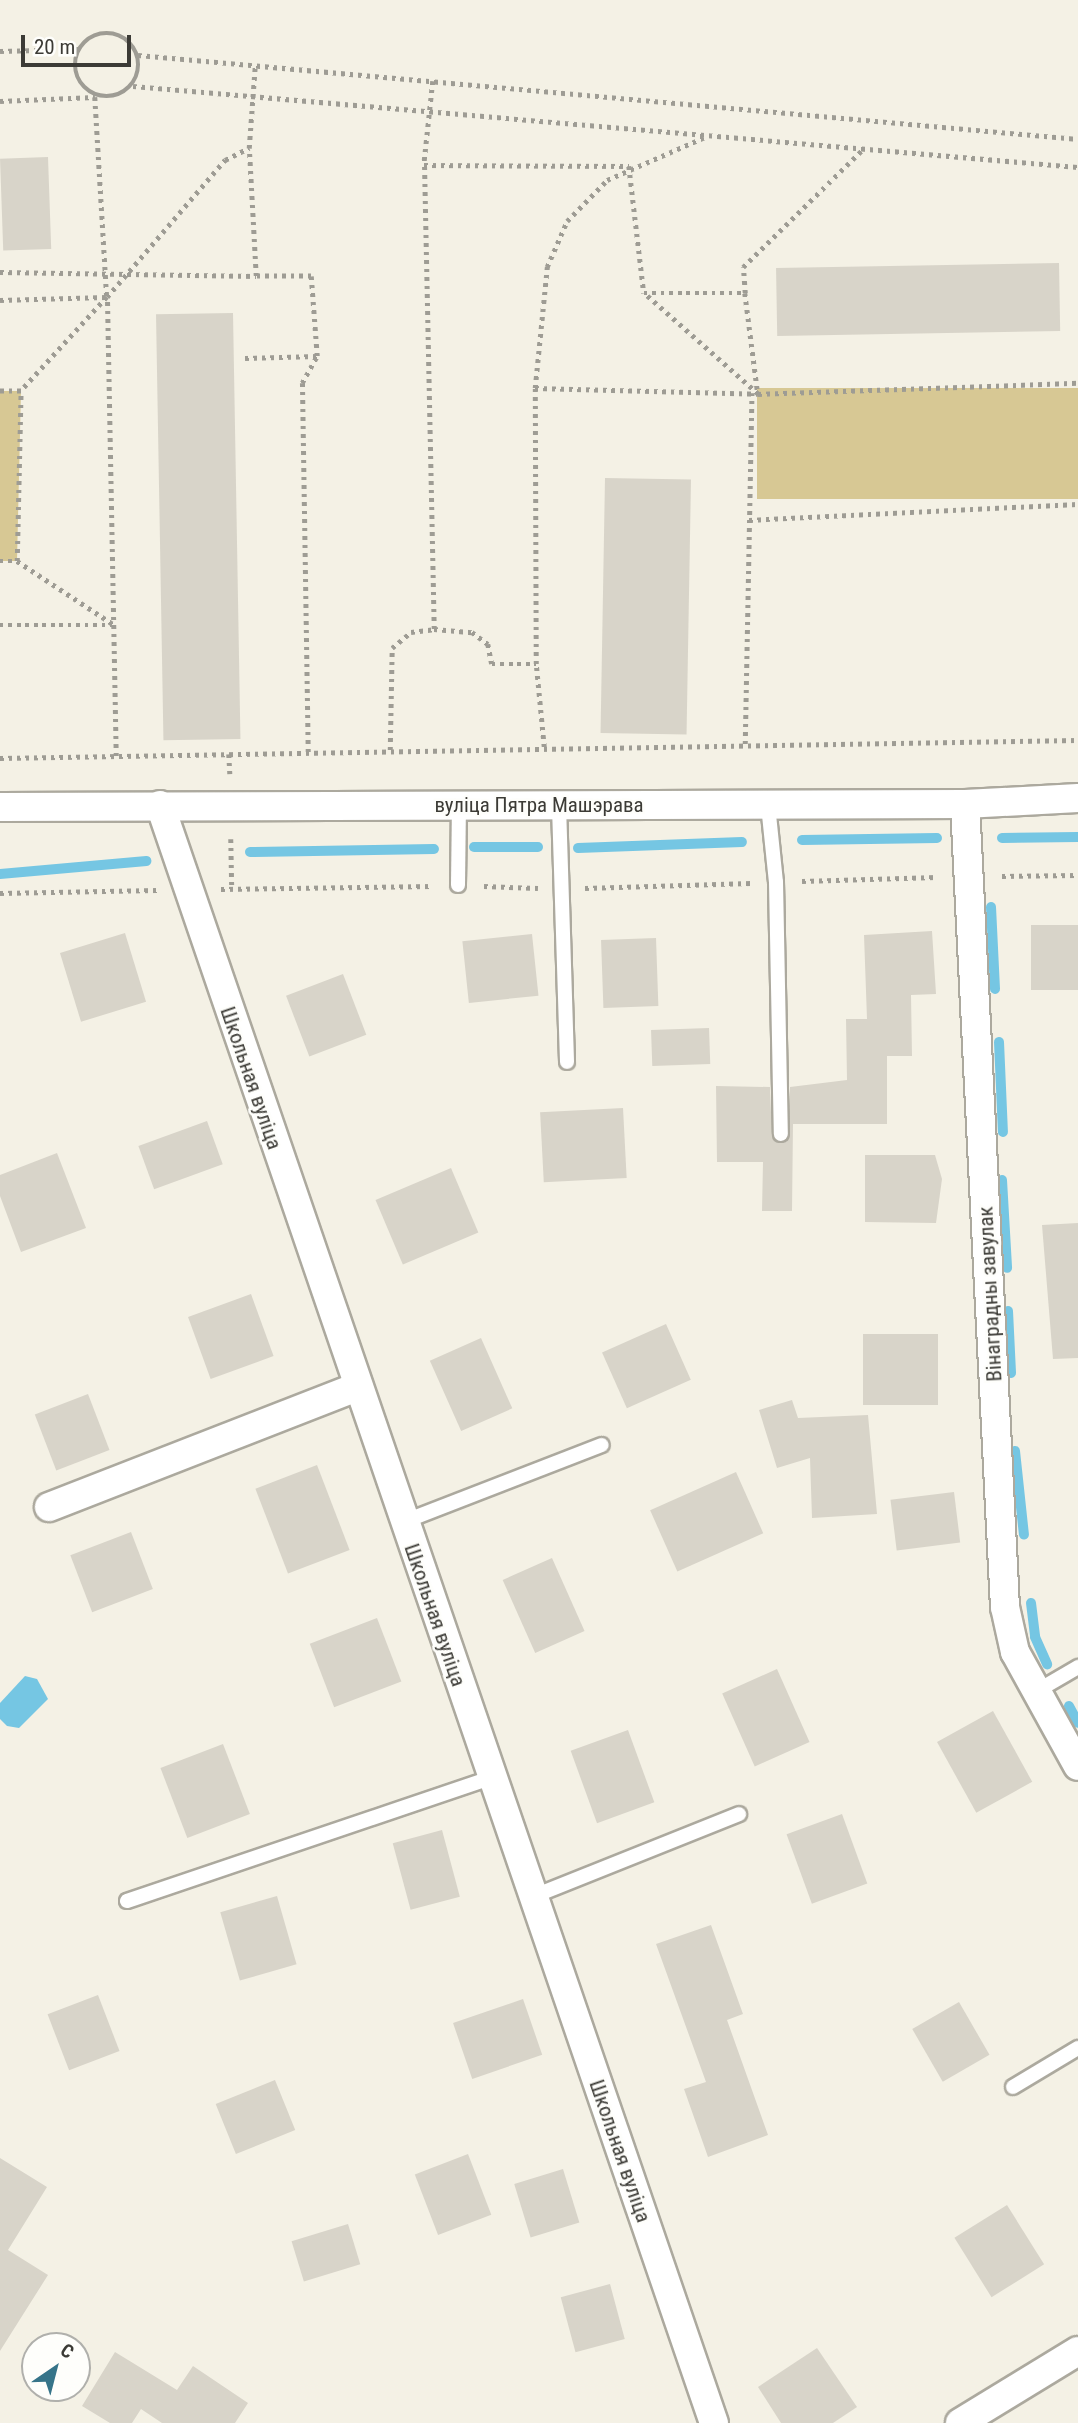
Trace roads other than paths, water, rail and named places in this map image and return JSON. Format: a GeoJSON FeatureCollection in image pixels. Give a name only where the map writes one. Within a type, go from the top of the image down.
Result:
{"type":"FeatureCollection","features":[{"type":"Feature","properties":{"kind":"street","name":"вуліца Пятра Машэрава"},"geometry":{"type":"LineString","coordinates":[[0,807],[965,804],[1078,799]]}},
{"type":"Feature","properties":{"kind":"street","name":"Вінаградны завулак"},"geometry":{"type":"LineString","coordinates":[[965,804],[1005,1607],[1016,1652],[1078,1766]]}},
{"type":"Feature","properties":{"kind":"street","name":"Школьная вуліца"},"geometry":{"type":"LineString","coordinates":[[159,805],[714,2423]]}},
{"type":"Feature","properties":{"kind":"street"},"geometry":{"type":"LineString","coordinates":[[49,1507],[357,1387]]}},
{"type":"Feature","properties":{"kind":"street"},"geometry":{"type":"LineString","coordinates":[[960,2423],[1078,2351]]}},
{"type":"Feature","properties":{"kind":"lane"},"geometry":{"type":"LineString","coordinates":[[458,885],[459,805]]}},
{"type":"Feature","properties":{"kind":"lane"},"geometry":{"type":"LineString","coordinates":[[768,805],[776,882],[781,1134]]}},
{"type":"Feature","properties":{"kind":"lane"},"geometry":{"type":"LineString","coordinates":[[559,806],[567,1062]]}},
{"type":"Feature","properties":{"kind":"lane"},"geometry":{"type":"LineString","coordinates":[[403,1522],[602,1445]]}},
{"type":"Feature","properties":{"kind":"lane"},"geometry":{"type":"LineString","coordinates":[[1037,1691],[1078,1667]]}},
{"type":"Feature","properties":{"kind":"lane"},"geometry":{"type":"LineString","coordinates":[[127,1901],[491,1778]]}},
{"type":"Feature","properties":{"kind":"lane"},"geometry":{"type":"LineString","coordinates":[[532,1897],[739,1814]]}},
{"type":"Feature","properties":{"kind":"lane"},"geometry":{"type":"LineString","coordinates":[[1013,2087],[1078,2048]]}},
{"type":"Feature","properties":{"kind":"water"},"geometry":{"type":"Polygon","coordinates":[[[25,1676],[37,1679],[48,1699],[19,1728],[7,1726],[0,1719],[0,1703],[25,1676]]]}},
{"type":"Feature","properties":{"kind":"waterway"},"geometry":{"type":"LineString","coordinates":[[1002,838],[1078,837]]}},
{"type":"Feature","properties":{"kind":"waterway"},"geometry":{"type":"LineString","coordinates":[[802,840],[937,838]]}},
{"type":"Feature","properties":{"kind":"waterway"},"geometry":{"type":"LineString","coordinates":[[578,848],[742,842]]}},
{"type":"Feature","properties":{"kind":"waterway"},"geometry":{"type":"LineString","coordinates":[[474,847],[538,847]]}},
{"type":"Feature","properties":{"kind":"waterway"},"geometry":{"type":"LineString","coordinates":[[250,852],[434,849]]}},
{"type":"Feature","properties":{"kind":"waterway"},"geometry":{"type":"LineString","coordinates":[[0,874],[146,861]]}},
{"type":"Feature","properties":{"kind":"waterway"},"geometry":{"type":"LineString","coordinates":[[991,907],[995,989]]}},
{"type":"Feature","properties":{"kind":"waterway"},"geometry":{"type":"LineString","coordinates":[[999,1042],[1003,1132]]}},
{"type":"Feature","properties":{"kind":"waterway"},"geometry":{"type":"LineString","coordinates":[[1002,1180],[1007,1268]]}},
{"type":"Feature","properties":{"kind":"waterway"},"geometry":{"type":"LineString","coordinates":[[1008,1311],[1011,1373]]}},
{"type":"Feature","properties":{"kind":"waterway"},"geometry":{"type":"LineString","coordinates":[[1015,1451],[1024,1535]]}},
{"type":"Feature","properties":{"kind":"waterway"},"geometry":{"type":"LineString","coordinates":[[1031,1603],[1035,1637],[1047,1664]]}},
{"type":"Feature","properties":{"kind":"waterway"},"geometry":{"type":"LineString","coordinates":[[1069,1706],[1078,1723]]}}]}
